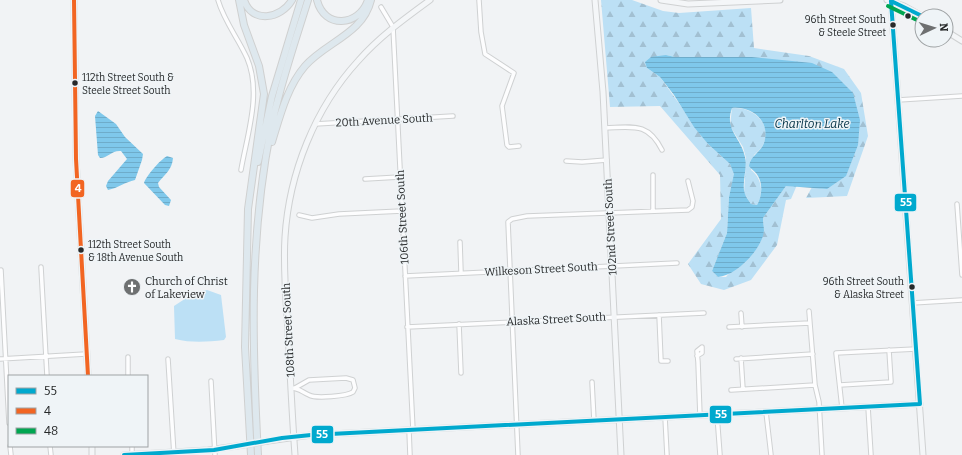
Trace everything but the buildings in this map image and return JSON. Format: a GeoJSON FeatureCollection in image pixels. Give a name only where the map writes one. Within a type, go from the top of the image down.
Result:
{"type":"FeatureCollection","features":[{"type":"Feature","properties":{"kind":"highway"},"geometry":{"type":"LineString","coordinates":[[239,0],[244,25],[259,66],[264,94],[249,202],[245,347],[251,455]]}},
{"type":"Feature","properties":{"kind":"highway"},"geometry":{"type":"LineString","coordinates":[[244,0],[251,11],[266,16],[282,12],[292,0]]}},
{"type":"Feature","properties":{"kind":"highway"},"geometry":{"type":"LineString","coordinates":[[248,243],[258,162],[267,117],[301,0]]}},
{"type":"Feature","properties":{"kind":"highway"},"geometry":{"type":"LineString","coordinates":[[258,455],[253,363],[253,293],[257,228],[271,128],[308,0]]}},
{"type":"Feature","properties":{"kind":"highway"},"geometry":{"type":"LineString","coordinates":[[317,0],[320,8],[325,14],[335,20],[343,21],[352,19],[358,15],[368,0]]}},
{"type":"Feature","properties":{"kind":"highway"},"geometry":{"type":"LineString","coordinates":[[266,165],[285,102],[298,75],[318,55],[358,25],[366,16],[371,0]]}},
{"type":"Feature","properties":{"kind":"street"},"geometry":{"type":"LineString","coordinates":[[74,0],[75,143],[88,375]]}},
{"type":"Feature","properties":{"kind":"street"},"geometry":{"type":"LineString","coordinates":[[218,0],[224,15],[246,57],[252,78],[252,103],[241,170]]}},
{"type":"Feature","properties":{"kind":"street","name":"108th Street South"},"geometry":{"type":"LineString","coordinates":[[295,455],[293,388],[285,256],[289,205],[301,160],[315,124],[331,97],[357,62],[393,27],[430,0]]}},
{"type":"Feature","properties":{"kind":"street"},"geometry":{"type":"LineString","coordinates":[[479,0],[481,32],[485,54],[514,73],[502,106],[507,146],[519,146]]}},
{"type":"Feature","properties":{"kind":"street","name":"102nd Street South"},"geometry":{"type":"LineString","coordinates":[[595,0],[607,160],[621,455]]}},
{"type":"Feature","properties":{"kind":"street"},"geometry":{"type":"LineString","coordinates":[[661,0],[681,4],[780,0]]}},
{"type":"Feature","properties":{"kind":"street"},"geometry":{"type":"LineString","coordinates":[[890,0],[914,12]]}},
{"type":"Feature","properties":{"kind":"street"},"geometry":{"type":"LineString","coordinates":[[890,0],[923,455]]}},
{"type":"Feature","properties":{"kind":"street","name":"106th Street South"},"geometry":{"type":"LineString","coordinates":[[381,7],[391,20],[393,27],[405,276],[411,430],[410,455]]}},
{"type":"Feature","properties":{"kind":"street"},"geometry":{"type":"LineString","coordinates":[[898,100],[962,96]]}},
{"type":"Feature","properties":{"kind":"street","name":"20th Avenue South"},"geometry":{"type":"LineString","coordinates":[[315,124],[453,116]]}},
{"type":"Feature","properties":{"kind":"street"},"geometry":{"type":"LineString","coordinates":[[605,128],[633,127],[645,130],[652,134],[662,150]]}},
{"type":"Feature","properties":{"kind":"street"},"geometry":{"type":"LineString","coordinates":[[566,161],[582,162],[607,160]]}},
{"type":"Feature","properties":{"kind":"street"},"geometry":{"type":"LineString","coordinates":[[653,212],[654,175]]}},
{"type":"Feature","properties":{"kind":"street"},"geometry":{"type":"LineString","coordinates":[[365,179],[400,177]]}},
{"type":"Feature","properties":{"kind":"street"},"geometry":{"type":"LineString","coordinates":[[518,455],[508,270],[507,227],[510,220],[527,216],[609,214],[691,209],[693,201],[688,181]]}},
{"type":"Feature","properties":{"kind":"street"},"geometry":{"type":"LineString","coordinates":[[956,204],[962,275]]}},
{"type":"Feature","properties":{"kind":"street"},"geometry":{"type":"LineString","coordinates":[[298,215],[312,218],[339,214],[402,212]]}},
{"type":"Feature","properties":{"kind":"street"},"geometry":{"type":"LineString","coordinates":[[460,242],[461,272]]}},
{"type":"Feature","properties":{"kind":"street","name":"Wilkeson Street South"},"geometry":{"type":"LineString","coordinates":[[405,276],[461,272],[677,263]]}},
{"type":"Feature","properties":{"kind":"street"},"geometry":{"type":"LineString","coordinates":[[41,267],[47,375]]}},
{"type":"Feature","properties":{"kind":"street"},"geometry":{"type":"LineString","coordinates":[[1,270],[8,408]]}},
{"type":"Feature","properties":{"kind":"street"},"geometry":{"type":"LineString","coordinates":[[912,303],[962,300]]}},
{"type":"Feature","properties":{"kind":"street"},"geometry":{"type":"LineString","coordinates":[[809,311],[815,385],[819,399],[818,409],[822,455]]}},
{"type":"Feature","properties":{"kind":"street","name":"Alaska Street South"},"geometry":{"type":"LineString","coordinates":[[407,327],[704,313]]}},
{"type":"Feature","properties":{"kind":"street"},"geometry":{"type":"LineString","coordinates":[[741,313],[742,326]]}},
{"type":"Feature","properties":{"kind":"street"},"geometry":{"type":"LineString","coordinates":[[659,315],[661,361],[668,361]]}},
{"type":"Feature","properties":{"kind":"street"},"geometry":{"type":"LineString","coordinates":[[729,327],[810,323]]}},
{"type":"Feature","properties":{"kind":"street"},"geometry":{"type":"LineString","coordinates":[[459,324],[462,373]]}},
{"type":"Feature","properties":{"kind":"street"},"geometry":{"type":"LineString","coordinates":[[842,408],[836,353],[916,349]]}},
{"type":"Feature","properties":{"kind":"street"},"geometry":{"type":"LineString","coordinates":[[840,385],[892,382],[889,350]]}},
{"type":"Feature","properties":{"kind":"street"},"geometry":{"type":"LineString","coordinates":[[0,359],[86,354]]}},
{"type":"Feature","properties":{"kind":"street"},"geometry":{"type":"LineString","coordinates":[[736,358],[813,354]]}},
{"type":"Feature","properties":{"kind":"street"},"geometry":{"type":"LineString","coordinates":[[698,356],[700,416]]}},
{"type":"Feature","properties":{"kind":"street"},"geometry":{"type":"LineString","coordinates":[[128,357],[128,375]]}},
{"type":"Feature","properties":{"kind":"street"},"geometry":{"type":"LineString","coordinates":[[741,358],[743,389]]}},
{"type":"Feature","properties":{"kind":"street"},"geometry":{"type":"LineString","coordinates":[[168,359],[174,454]]}},
{"type":"Feature","properties":{"kind":"street"},"geometry":{"type":"LineString","coordinates":[[346,378],[353,380],[355,388],[353,392],[348,394],[317,397],[308,395],[293,388],[309,380],[346,378]]}},
{"type":"Feature","properties":{"kind":"street"},"geometry":{"type":"LineString","coordinates":[[211,381],[214,452]]}},
{"type":"Feature","properties":{"kind":"street"},"geometry":{"type":"LineString","coordinates":[[592,382],[594,421]]}},
{"type":"Feature","properties":{"kind":"street"},"geometry":{"type":"LineString","coordinates":[[731,390],[815,385]]}},
{"type":"Feature","properties":{"kind":"street"},"geometry":{"type":"LineString","coordinates":[[124,455],[214,452],[237,446],[294,436],[920,404]]}},
{"type":"Feature","properties":{"kind":"street"},"geometry":{"type":"LineString","coordinates":[[868,407],[872,455]]}},
{"type":"Feature","properties":{"kind":"street"},"geometry":{"type":"LineString","coordinates":[[766,412],[771,455]]}},
{"type":"Feature","properties":{"kind":"street"},"geometry":{"type":"LineString","coordinates":[[717,415],[720,455]]}},
{"type":"Feature","properties":{"kind":"street"},"geometry":{"type":"LineString","coordinates":[[665,417],[667,455]]}},
{"type":"Feature","properties":{"kind":"green space"},"geometry":{"type":"Polygon","coordinates":[[[601,0],[632,0],[663,11],[679,13],[751,8],[754,48],[809,56],[844,69],[861,93],[868,136],[847,196],[806,198],[812,187],[827,189],[752,57],[675,57],[666,55],[647,68],[660,77],[708,144],[730,164],[735,174],[729,197],[727,233],[712,271],[718,277],[726,277],[764,232],[763,218],[786,186],[797,185],[791,199],[786,200],[777,245],[751,280],[724,290],[701,284],[688,264],[721,219],[720,175],[660,106],[610,107],[601,0]]]}},
{"type":"Feature","properties":{"kind":"green space"},"geometry":{"type":"Polygon","coordinates":[[[732,108],[751,112],[758,117],[766,131],[765,139],[761,147],[754,155],[751,170],[758,177],[761,186],[761,196],[757,205],[751,204],[744,193],[746,158],[743,147],[730,126],[732,108]]]}},
{"type":"Feature","properties":{"kind":"green space"},"geometry":{"type":"Polygon","coordinates":[[[207,290],[221,295],[226,337],[224,340],[205,342],[175,339],[174,306],[194,293],[207,290]]]}},
{"type":"Feature","properties":{"kind":"water","name":"Charlton Lake"},"geometry":{"type":"Polygon","coordinates":[[[666,55],[675,57],[752,57],[812,63],[832,72],[853,93],[860,120],[858,145],[846,176],[827,189],[786,186],[763,218],[764,231],[758,246],[740,267],[725,275],[718,277],[712,271],[727,233],[729,197],[734,174],[730,164],[708,144],[694,127],[674,95],[660,77],[647,68],[645,62],[651,57],[666,55]],[[732,108],[730,122],[743,150],[746,161],[744,185],[745,194],[751,204],[757,205],[761,194],[761,183],[760,179],[749,166],[750,162],[764,143],[765,128],[758,116],[753,112],[739,108],[732,108]]]}},
{"type":"Feature","properties":{"kind":"water"},"geometry":{"type":"Polygon","coordinates":[[[98,111],[116,124],[125,137],[143,154],[135,180],[108,190],[106,186],[108,181],[127,159],[121,151],[115,152],[103,158],[100,158],[98,155],[95,116],[98,111]]]}},
{"type":"Feature","properties":{"kind":"water"},"geometry":{"type":"Polygon","coordinates":[[[167,156],[173,158],[171,166],[168,172],[158,183],[159,187],[171,200],[169,206],[165,205],[144,183],[147,176],[167,156]]]}},
{"type":"Feature","properties":{"kind":"transit line","name":"4"},"geometry":{"type":"LineString","coordinates":[[74,0],[76,159],[88,375]]}},
{"type":"Feature","properties":{"kind":"transit line","name":"55"},"geometry":{"type":"LineString","coordinates":[[891,1],[920,404]]}},
{"type":"Feature","properties":{"kind":"transit line","name":"55"},"geometry":{"type":"LineString","coordinates":[[891,1],[914,12]]}},
{"type":"Feature","properties":{"kind":"transit line","name":"48"},"geometry":{"type":"LineString","coordinates":[[888,6],[914,19]]}},
{"type":"Feature","properties":{"kind":"transit line","name":"55"},"geometry":{"type":"LineString","coordinates":[[124,455],[214,450],[282,438],[311,435],[920,404]]}},
{"type":"Feature","properties":{"kind":"place","name":"96th Street South & Steele Street"},"geometry":{"type":"Point","coordinates":[893,25]}},
{"type":"Feature","properties":{"kind":"place","name":"112th Street South & Steele Street South"},"geometry":{"type":"Point","coordinates":[75,83]}},
{"type":"Feature","properties":{"kind":"place","name":"112th Street South & 18th Avenue South"},"geometry":{"type":"Point","coordinates":[81,250]}},
{"type":"Feature","properties":{"kind":"place","name":"Church of Christ of Lakeview"},"geometry":{"type":"Point","coordinates":[132,287]}},
{"type":"Feature","properties":{"kind":"place","name":"96th Street South & Alaska Street"},"geometry":{"type":"Point","coordinates":[912,287]}}]}
